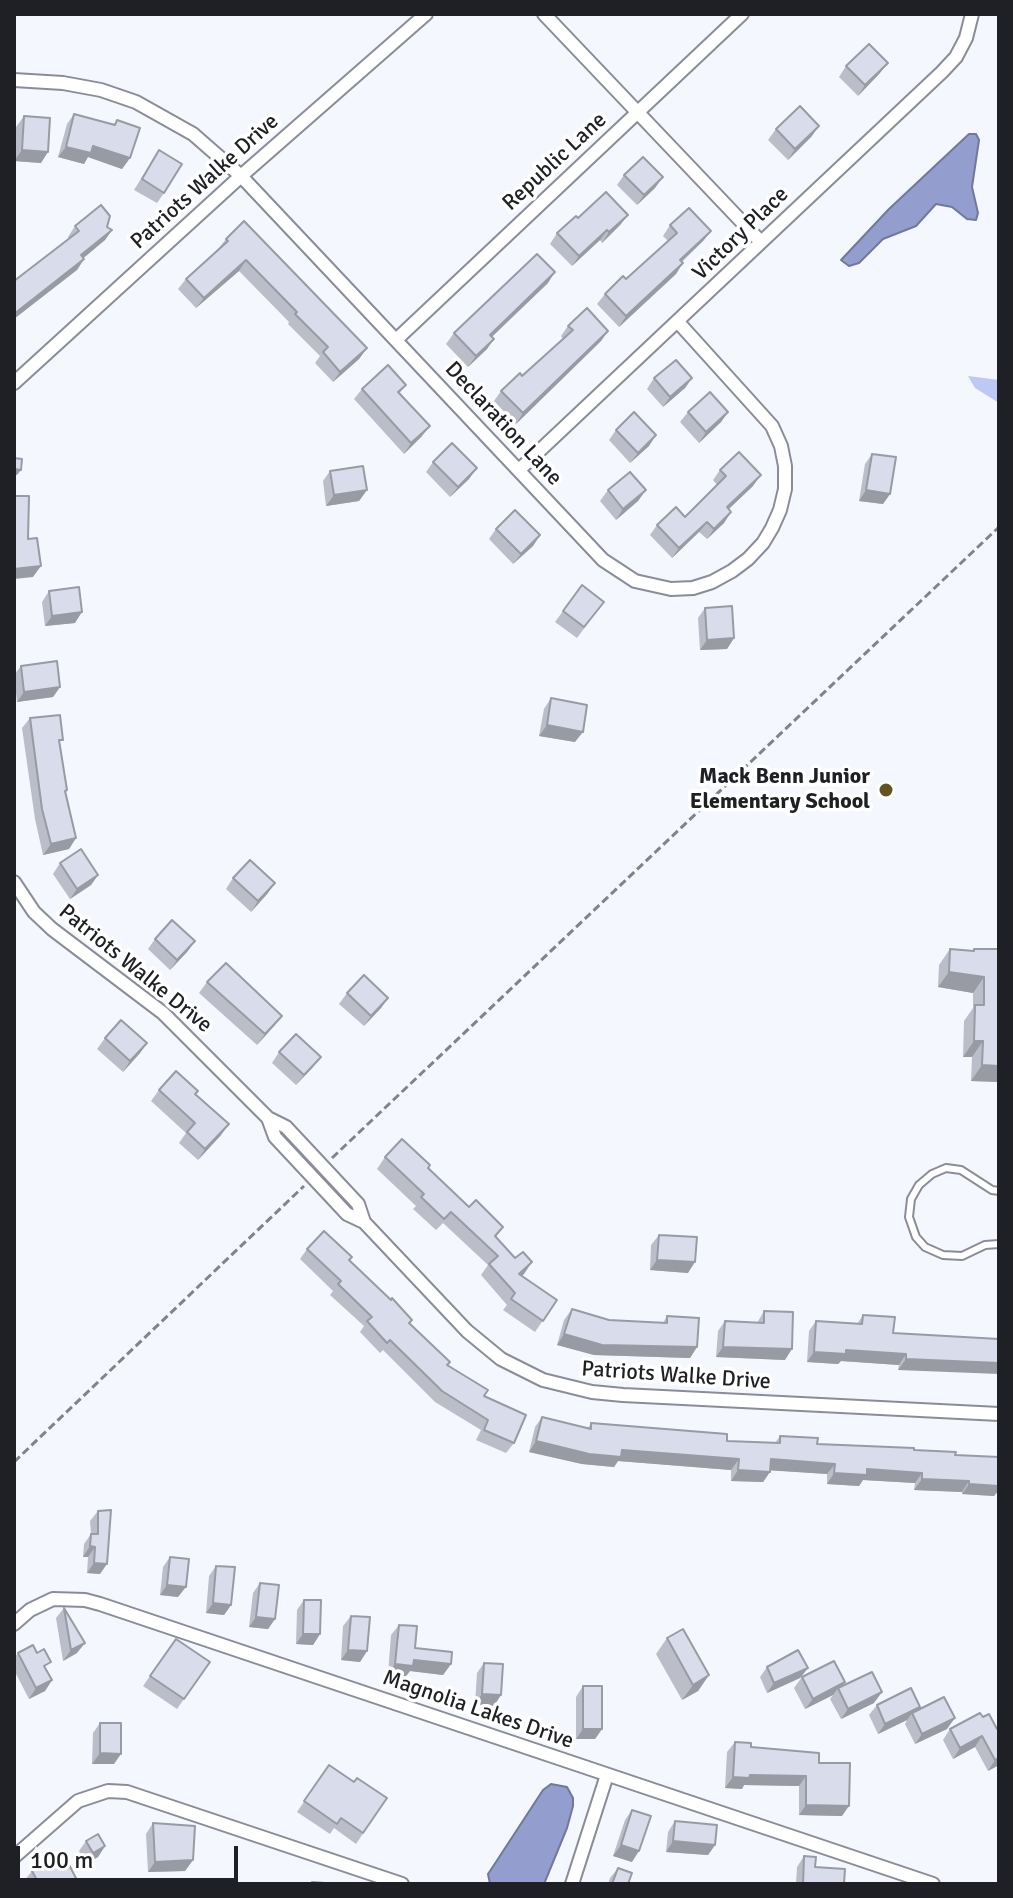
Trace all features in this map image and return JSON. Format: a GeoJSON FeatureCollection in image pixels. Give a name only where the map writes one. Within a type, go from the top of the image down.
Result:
{"type":"FeatureCollection","features":[{"type":"Feature","properties":{"kind":"street","name":"Patriots Walke Drive"},"geometry":{"type":"LineString","coordinates":[[14,383],[241,176],[426,14]]}},
{"type":"Feature","properties":{"kind":"street"},"geometry":{"type":"LineString","coordinates":[[544,14],[761,242]]}},
{"type":"Feature","properties":{"kind":"street","name":"Republic Lane"},"geometry":{"type":"LineString","coordinates":[[397,339],[742,14]]}},
{"type":"Feature","properties":{"kind":"street","name":"Victory Place"},"geometry":{"type":"LineString","coordinates":[[519,470],[942,72],[956,57],[966,38],[972,14]]}},
{"type":"Feature","properties":{"kind":"street","name":"Declaration Lane"},"geometry":{"type":"LineString","coordinates":[[14,80],[63,83],[101,90],[136,102],[193,134],[241,176],[603,560],[635,581],[671,589],[693,588],[732,571],[748,559],[763,543],[780,510],[785,489],[781,446],[772,426],[678,322]]}},
{"type":"Feature","properties":{"kind":"street","name":"Patriots Walke Drive"},"geometry":{"type":"LineString","coordinates":[[14,882],[34,912],[163,1013],[268,1118],[286,1127],[358,1204],[364,1222]]}},
{"type":"Feature","properties":{"kind":"street","name":"Patriots Walke Drive"},"geometry":{"type":"LineString","coordinates":[[268,1118],[275,1137],[313,1178],[347,1214],[364,1222],[482,1345],[511,1365],[543,1380],[592,1392],[623,1395],[999,1414]]}},
{"type":"Feature","properties":{"kind":"street","name":"Magnolia Lakes Drive"},"geometry":{"type":"LineString","coordinates":[[14,1624],[30,1610],[53,1599],[100,1604],[933,1884]]}},
{"type":"Feature","properties":{"kind":"street"},"geometry":{"type":"LineString","coordinates":[[572,1884],[607,1775]]}},
{"type":"Feature","properties":{"kind":"street"},"geometry":{"type":"LineString","coordinates":[[14,1857],[78,1801],[108,1791],[127,1792],[402,1884]]}},
{"type":"Feature","properties":{"kind":"lane"},"geometry":{"type":"LineString","coordinates":[[999,1191],[992,1190],[961,1170],[946,1168],[919,1185],[911,1199],[909,1217],[916,1237],[925,1247],[943,1255],[962,1256],[985,1245],[999,1244]]}},
{"type":"Feature","properties":{"kind":"path"},"geometry":{"type":"LineString","coordinates":[[324,1167],[999,527]]}},
{"type":"Feature","properties":{"kind":"path"},"geometry":{"type":"LineString","coordinates":[[14,1462],[313,1178]]}},
{"type":"Feature","properties":{"kind":"shaded area"},"geometry":{"type":"Polygon","coordinates":[[[969,134],[976,134],[979,140],[972,187],[978,213],[976,220],[967,219],[952,207],[936,204],[916,226],[883,239],[859,263],[849,266],[841,260],[889,209],[969,134]]]}},
{"type":"Feature","properties":{"kind":"shaded area"},"geometry":{"type":"Polygon","coordinates":[[[968,376],[999,380],[999,403],[975,388],[968,376]]]}},
{"type":"Feature","properties":{"kind":"shaded area"},"geometry":{"type":"Polygon","coordinates":[[[551,1784],[567,1787],[573,1798],[573,1806],[544,1884],[490,1884],[488,1874],[543,1790],[551,1784]]]}},
{"type":"Feature","properties":{"kind":"building"},"geometry":{"type":"Polygon","coordinates":[[[869,44],[888,63],[865,85],[846,66],[869,44]]]}},
{"type":"Feature","properties":{"kind":"building"},"geometry":{"type":"Polygon","coordinates":[[[800,106],[819,126],[795,149],[776,129],[800,106]]]}},
{"type":"Feature","properties":{"kind":"building"},"geometry":{"type":"Polygon","coordinates":[[[74,114],[115,125],[117,120],[140,128],[130,158],[93,146],[91,153],[66,147],[74,114]]]}},
{"type":"Feature","properties":{"kind":"building"},"geometry":{"type":"Polygon","coordinates":[[[24,116],[50,118],[48,152],[22,150],[24,116]]]}},
{"type":"Feature","properties":{"kind":"building"},"geometry":{"type":"Polygon","coordinates":[[[159,150],[182,164],[164,193],[142,179],[159,150]]]}},
{"type":"Feature","properties":{"kind":"building"},"geometry":{"type":"Polygon","coordinates":[[[643,157],[663,177],[644,195],[624,175],[643,157]]]}},
{"type":"Feature","properties":{"kind":"building"},"geometry":{"type":"Polygon","coordinates":[[[606,192],[628,215],[579,256],[557,233],[606,192]]]}},
{"type":"Feature","properties":{"kind":"building"},"geometry":{"type":"Polygon","coordinates":[[[101,205],[110,216],[107,227],[112,230],[81,255],[84,259],[14,314],[14,281],[79,231],[75,226],[101,205]]]}},
{"type":"Feature","properties":{"kind":"building"},"geometry":{"type":"Polygon","coordinates":[[[689,208],[711,231],[680,260],[683,263],[626,316],[605,294],[677,233],[670,225],[689,208]]]}},
{"type":"Feature","properties":{"kind":"building"},"geometry":{"type":"Polygon","coordinates":[[[244,221],[367,348],[340,372],[323,352],[328,347],[246,260],[204,298],[186,279],[228,241],[226,239],[244,221]]]}},
{"type":"Feature","properties":{"kind":"building"},"geometry":{"type":"Polygon","coordinates":[[[537,254],[555,272],[490,335],[494,339],[476,356],[454,333],[537,254]]]}},
{"type":"Feature","properties":{"kind":"building"},"geometry":{"type":"Polygon","coordinates":[[[587,308],[608,331],[523,413],[501,391],[573,330],[568,326],[587,308]]]}},
{"type":"Feature","properties":{"kind":"building"},"geometry":{"type":"Polygon","coordinates":[[[676,360],[692,378],[670,397],[654,378],[676,360]]]}},
{"type":"Feature","properties":{"kind":"building"},"geometry":{"type":"Polygon","coordinates":[[[388,365],[406,385],[398,392],[430,426],[411,443],[362,389],[388,365]]]}},
{"type":"Feature","properties":{"kind":"building"},"geometry":{"type":"Polygon","coordinates":[[[710,392],[728,412],[706,432],[688,412],[710,392]]]}},
{"type":"Feature","properties":{"kind":"building"},"geometry":{"type":"Polygon","coordinates":[[[634,412],[656,435],[638,453],[616,430],[634,412]]]}},
{"type":"Feature","properties":{"kind":"building"},"geometry":{"type":"Polygon","coordinates":[[[452,443],[477,468],[458,487],[433,462],[452,443]]]}},
{"type":"Feature","properties":{"kind":"building"},"geometry":{"type":"Polygon","coordinates":[[[739,452],[761,475],[727,507],[731,512],[714,529],[707,522],[679,548],[657,525],[676,507],[685,517],[726,476],[720,470],[739,452]]]}},
{"type":"Feature","properties":{"kind":"building"},"geometry":{"type":"Polygon","coordinates":[[[872,454],[896,457],[890,494],[866,490],[872,454]]]}},
{"type":"Feature","properties":{"kind":"building"},"geometry":{"type":"Polygon","coordinates":[[[14,458],[22,459],[21,470],[14,469],[14,458]]]}},
{"type":"Feature","properties":{"kind":"building"},"geometry":{"type":"Polygon","coordinates":[[[363,466],[367,490],[334,495],[330,471],[363,466]]]}},
{"type":"Feature","properties":{"kind":"building"},"geometry":{"type":"Polygon","coordinates":[[[630,472],[646,490],[623,509],[608,490],[630,472]]]}},
{"type":"Feature","properties":{"kind":"building"},"geometry":{"type":"Polygon","coordinates":[[[14,496],[29,496],[28,539],[37,538],[41,566],[14,569],[14,496]]]}},
{"type":"Feature","properties":{"kind":"building"},"geometry":{"type":"Polygon","coordinates":[[[515,510],[540,535],[521,554],[496,529],[515,510]]]}},
{"type":"Feature","properties":{"kind":"building"},"geometry":{"type":"Polygon","coordinates":[[[582,585],[604,602],[584,627],[563,611],[582,585]]]}},
{"type":"Feature","properties":{"kind":"building"},"geometry":{"type":"Polygon","coordinates":[[[79,587],[82,612],[52,616],[49,591],[79,587]]]}},
{"type":"Feature","properties":{"kind":"building"},"geometry":{"type":"Polygon","coordinates":[[[732,606],[734,638],[707,640],[705,608],[732,606]]]}},
{"type":"Feature","properties":{"kind":"building"},"geometry":{"type":"Polygon","coordinates":[[[57,661],[60,687],[24,692],[21,666],[57,661]]]}},
{"type":"Feature","properties":{"kind":"building"},"geometry":{"type":"Polygon","coordinates":[[[551,698],[587,705],[583,732],[547,725],[551,698]]]}},
{"type":"Feature","properties":{"kind":"building"},"geometry":{"type":"Polygon","coordinates":[[[60,715],[63,740],[59,740],[65,791],[76,838],[51,844],[42,809],[30,718],[60,715]]]}},
{"type":"Feature","properties":{"kind":"building"},"geometry":{"type":"Polygon","coordinates":[[[81,849],[98,875],[77,889],[60,863],[81,849]]]}},
{"type":"Feature","properties":{"kind":"building"},"geometry":{"type":"Polygon","coordinates":[[[250,860],[275,883],[258,901],[233,878],[250,860]]]}},
{"type":"Feature","properties":{"kind":"building"},"geometry":{"type":"Polygon","coordinates":[[[172,920],[195,941],[177,960],[155,939],[172,920]]]}},
{"type":"Feature","properties":{"kind":"building"},"geometry":{"type":"Polygon","coordinates":[[[950,949],[999,949],[999,1066],[982,1065],[983,1041],[974,1041],[975,1005],[984,1005],[984,977],[949,972],[950,949]]]}},
{"type":"Feature","properties":{"kind":"building"},"geometry":{"type":"Polygon","coordinates":[[[226,963],[282,1016],[265,1034],[207,982],[226,963]]]}},
{"type":"Feature","properties":{"kind":"building"},"geometry":{"type":"Polygon","coordinates":[[[364,975],[388,998],[371,1016],[347,993],[364,975]]]}},
{"type":"Feature","properties":{"kind":"building"},"geometry":{"type":"Polygon","coordinates":[[[121,1020],[147,1043],[130,1061],[105,1038],[121,1020]]]}},
{"type":"Feature","properties":{"kind":"building"},"geometry":{"type":"Polygon","coordinates":[[[296,1034],[321,1057],[304,1075],[279,1052],[296,1034]]]}},
{"type":"Feature","properties":{"kind":"building"},"geometry":{"type":"Polygon","coordinates":[[[176,1071],[198,1091],[195,1094],[229,1124],[205,1149],[187,1132],[195,1123],[159,1090],[176,1071]]]}},
{"type":"Feature","properties":{"kind":"building"},"geometry":{"type":"Polygon","coordinates":[[[402,1139],[469,1207],[476,1200],[503,1227],[495,1236],[515,1258],[523,1252],[532,1262],[519,1274],[557,1300],[543,1321],[511,1299],[515,1293],[489,1264],[498,1256],[451,1212],[444,1219],[421,1197],[424,1194],[385,1157],[402,1139]]]}},
{"type":"Feature","properties":{"kind":"building"},"geometry":{"type":"Polygon","coordinates":[[[324,1231],[352,1257],[349,1260],[392,1298],[412,1320],[409,1323],[450,1362],[447,1365],[488,1390],[484,1396],[526,1415],[514,1443],[484,1430],[488,1420],[442,1391],[390,1340],[387,1343],[367,1321],[372,1317],[338,1284],[341,1281],[307,1249],[324,1231]]]}},
{"type":"Feature","properties":{"kind":"building"},"geometry":{"type":"Polygon","coordinates":[[[659,1235],[697,1237],[695,1262],[657,1260],[659,1235]]]}},
{"type":"Feature","properties":{"kind":"building"},"geometry":{"type":"Polygon","coordinates":[[[572,1309],[609,1320],[667,1323],[667,1316],[699,1318],[697,1347],[602,1345],[564,1334],[572,1309]]]}},
{"type":"Feature","properties":{"kind":"building"},"geometry":{"type":"Polygon","coordinates":[[[764,1311],[793,1312],[792,1349],[723,1347],[725,1321],[764,1323],[764,1311]]]}},
{"type":"Feature","properties":{"kind":"building"},"geometry":{"type":"Polygon","coordinates":[[[863,1315],[895,1317],[893,1333],[999,1339],[999,1363],[906,1359],[906,1354],[846,1350],[846,1354],[814,1352],[816,1321],[862,1324],[863,1315]]]}},
{"type":"Feature","properties":{"kind":"building"},"geometry":{"type":"Polygon","coordinates":[[[542,1417],[591,1429],[591,1423],[727,1434],[727,1441],[780,1443],[780,1436],[818,1438],[817,1444],[914,1448],[956,1452],[955,1455],[999,1457],[999,1486],[922,1479],[922,1473],[867,1469],[867,1475],[834,1473],[835,1464],[771,1459],[770,1472],[738,1470],[739,1459],[622,1450],[621,1457],[589,1454],[536,1441],[542,1417]]]}},
{"type":"Feature","properties":{"kind":"building"},"geometry":{"type":"Polygon","coordinates":[[[111,1510],[107,1564],[94,1563],[95,1547],[90,1546],[91,1534],[98,1534],[98,1511],[111,1510]]]}},
{"type":"Feature","properties":{"kind":"building"},"geometry":{"type":"Polygon","coordinates":[[[170,1557],[189,1559],[186,1587],[167,1585],[170,1557]]]}},
{"type":"Feature","properties":{"kind":"building"},"geometry":{"type":"Polygon","coordinates":[[[216,1566],[235,1567],[231,1605],[213,1603],[216,1566]]]}},
{"type":"Feature","properties":{"kind":"building"},"geometry":{"type":"Polygon","coordinates":[[[260,1583],[279,1585],[275,1619],[256,1617],[260,1583]]]}},
{"type":"Feature","properties":{"kind":"building"},"geometry":{"type":"Polygon","coordinates":[[[304,1600],[321,1600],[320,1634],[303,1634],[304,1600]]]}},
{"type":"Feature","properties":{"kind":"building"},"geometry":{"type":"Polygon","coordinates":[[[64,1608],[85,1643],[71,1650],[64,1608]]]}},
{"type":"Feature","properties":{"kind":"building"},"geometry":{"type":"Polygon","coordinates":[[[351,1616],[370,1617],[367,1651],[348,1650],[351,1616]]]}},
{"type":"Feature","properties":{"kind":"building"},"geometry":{"type":"Polygon","coordinates":[[[399,1625],[417,1626],[415,1648],[452,1652],[451,1664],[414,1660],[413,1666],[395,1664],[399,1625]]]}},
{"type":"Feature","properties":{"kind":"building"},"geometry":{"type":"Polygon","coordinates":[[[683,1629],[709,1675],[693,1685],[667,1638],[683,1629]]]}},
{"type":"Feature","properties":{"kind":"building"},"geometry":{"type":"Polygon","coordinates":[[[176,1639],[210,1662],[184,1699],[150,1676],[176,1639]]]}},
{"type":"Feature","properties":{"kind":"building"},"geometry":{"type":"Polygon","coordinates":[[[33,1645],[37,1653],[44,1649],[51,1662],[44,1666],[52,1680],[36,1688],[18,1653],[33,1645]]]}},
{"type":"Feature","properties":{"kind":"building"},"geometry":{"type":"Polygon","coordinates":[[[798,1650],[808,1668],[774,1683],[767,1667],[798,1650]]]}},
{"type":"Feature","properties":{"kind":"building"},"geometry":{"type":"Polygon","coordinates":[[[834,1661],[845,1682],[813,1699],[802,1677],[834,1661]]]}},
{"type":"Feature","properties":{"kind":"building"},"geometry":{"type":"Polygon","coordinates":[[[484,1663],[503,1664],[501,1695],[482,1694],[484,1663]]]}},
{"type":"Feature","properties":{"kind":"building"},"geometry":{"type":"Polygon","coordinates":[[[872,1672],[882,1692],[848,1709],[838,1688],[872,1672]]]}},
{"type":"Feature","properties":{"kind":"building"},"geometry":{"type":"Polygon","coordinates":[[[583,1686],[602,1686],[602,1729],[583,1729],[583,1686]]]}},
{"type":"Feature","properties":{"kind":"building"},"geometry":{"type":"Polygon","coordinates":[[[911,1688],[920,1707],[885,1724],[877,1705],[911,1688]]]}},
{"type":"Feature","properties":{"kind":"building"},"geometry":{"type":"Polygon","coordinates":[[[944,1697],[955,1718],[922,1734],[912,1713],[944,1697]]]}},
{"type":"Feature","properties":{"kind":"building"},"geometry":{"type":"Polygon","coordinates":[[[980,1713],[983,1717],[989,1714],[999,1729],[999,1758],[995,1760],[982,1736],[960,1748],[950,1729],[980,1713]]]}},
{"type":"Feature","properties":{"kind":"building"},"geometry":{"type":"Polygon","coordinates":[[[100,1723],[121,1723],[121,1754],[100,1753],[100,1723]]]}},
{"type":"Feature","properties":{"kind":"building"},"geometry":{"type":"Polygon","coordinates":[[[735,1742],[751,1743],[751,1747],[819,1753],[819,1763],[850,1763],[849,1806],[806,1805],[806,1776],[733,1777],[735,1742]]]}},
{"type":"Feature","properties":{"kind":"building"},"geometry":{"type":"Polygon","coordinates":[[[329,1765],[354,1782],[357,1778],[387,1798],[363,1833],[341,1818],[337,1824],[304,1801],[329,1765]]]}},
{"type":"Feature","properties":{"kind":"building"},"geometry":{"type":"Polygon","coordinates":[[[632,1810],[651,1816],[639,1851],[621,1845],[632,1810]]]}},
{"type":"Feature","properties":{"kind":"building"},"geometry":{"type":"Polygon","coordinates":[[[675,1821],[717,1825],[715,1845],[673,1841],[675,1821]]]}},
{"type":"Feature","properties":{"kind":"building"},"geometry":{"type":"Polygon","coordinates":[[[153,1823],[195,1826],[193,1860],[155,1862],[153,1823]]]}},
{"type":"Feature","properties":{"kind":"building"},"geometry":{"type":"Polygon","coordinates":[[[98,1834],[105,1846],[93,1853],[86,1841],[98,1834]]]}},
{"type":"Feature","properties":{"kind":"building"},"geometry":{"type":"Polygon","coordinates":[[[63,1853],[79,1884],[39,1884],[32,1871],[63,1853]]]}},
{"type":"Feature","properties":{"kind":"building"},"geometry":{"type":"Polygon","coordinates":[[[804,1856],[816,1857],[815,1867],[845,1869],[844,1884],[803,1884],[804,1856]]]}},
{"type":"Feature","properties":{"kind":"building"},"geometry":{"type":"Polygon","coordinates":[[[618,1868],[632,1873],[628,1884],[612,1884],[618,1868]]]}},
{"type":"Feature","properties":{"kind":"place","name":"Mack Benn Junior Elementary School"},"geometry":{"type":"Point","coordinates":[886,790]}}]}
